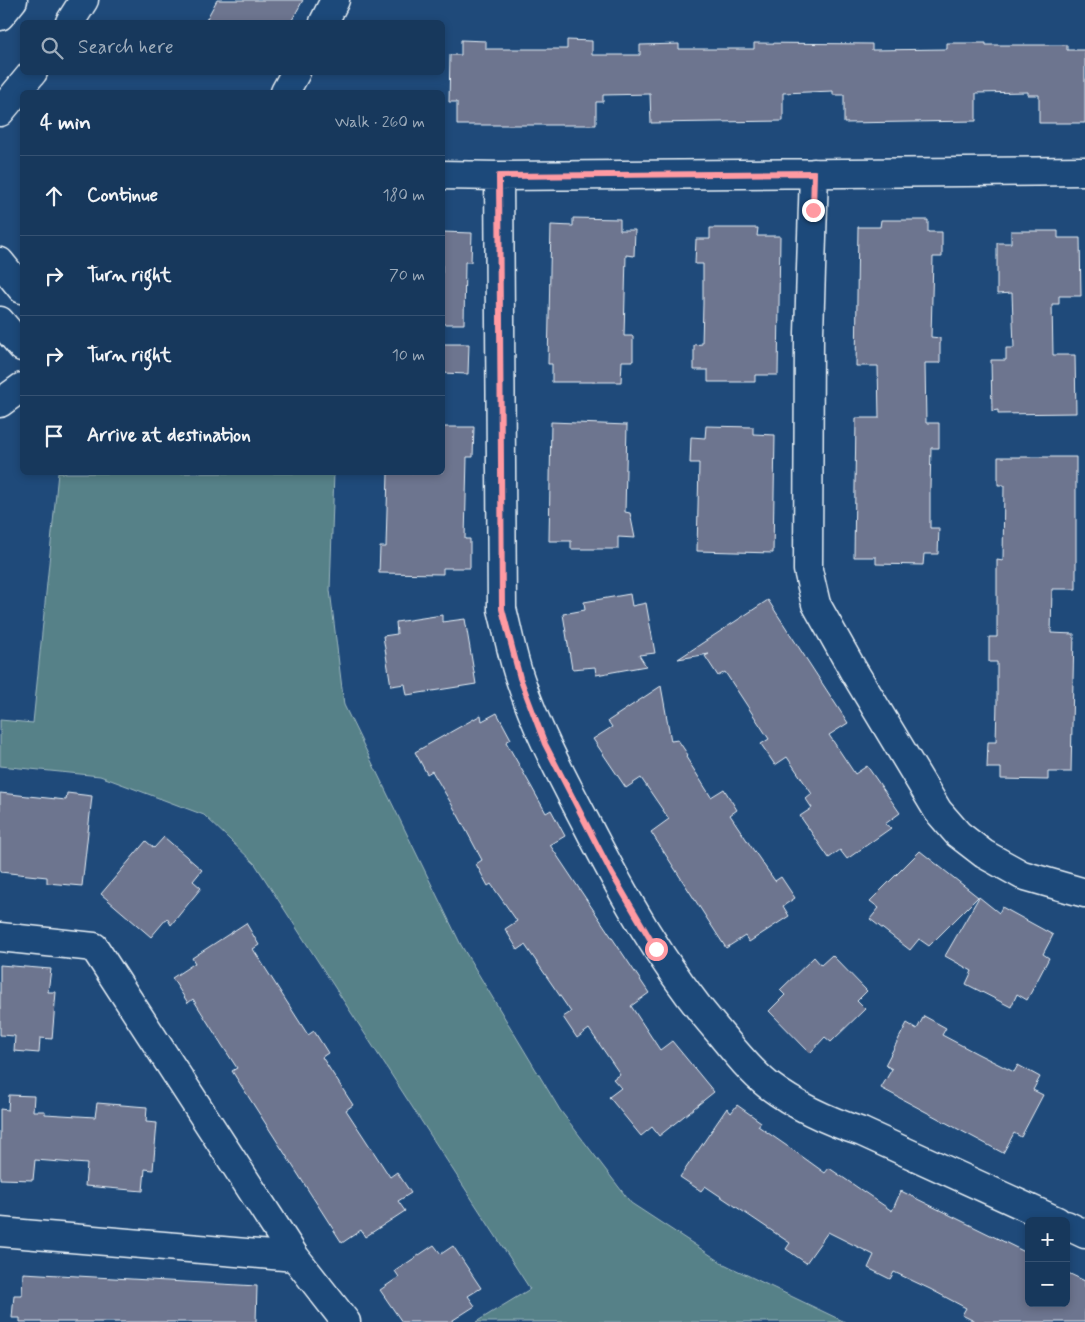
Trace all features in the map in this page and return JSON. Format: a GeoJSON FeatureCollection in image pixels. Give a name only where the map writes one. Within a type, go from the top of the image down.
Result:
{"type":"FeatureCollection","features":[{"type":"Feature","properties":{"kind":"street"},"geometry":{"type":"LineString","coordinates":[[0,16],[13,0]]}},
{"type":"Feature","properties":{"kind":"street"},"geometry":{"type":"LineString","coordinates":[[71,20],[84,0]]}},
{"type":"Feature","properties":{"kind":"street"},"geometry":{"type":"LineString","coordinates":[[325,20],[335,0]]}},
{"type":"Feature","properties":{"kind":"street"},"geometry":{"type":"LineString","coordinates":[[0,112],[31,75]]}},
{"type":"Feature","properties":{"kind":"street"},"geometry":{"type":"LineString","coordinates":[[286,90],[294,75]]}},
{"type":"Feature","properties":{"kind":"street"},"geometry":{"type":"LineString","coordinates":[[445,174],[499,176],[1085,171]]}},
{"type":"Feature","properties":{"kind":"street"},"geometry":{"type":"LineString","coordinates":[[814,173],[809,333],[808,570],[816,604],[853,670],[938,811],[958,834],[984,854],[1022,875],[1085,893]]}},
{"type":"Feature","properties":{"kind":"street"},"geometry":{"type":"LineString","coordinates":[[499,176],[502,609],[520,678],[545,744],[612,874],[656,949],[697,1007],[734,1050],[767,1084],[799,1106],[832,1122],[862,1132],[1048,1217]]}},
{"type":"Feature","properties":{"kind":"street"},"geometry":{"type":"LineString","coordinates":[[0,262],[20,287]]}},
{"type":"Feature","properties":{"kind":"street"},"geometry":{"type":"LineString","coordinates":[[0,321],[20,345]]}},
{"type":"Feature","properties":{"kind":"street"},"geometry":{"type":"LineString","coordinates":[[0,404],[20,389]]}},
{"type":"Feature","properties":{"kind":"street"},"geometry":{"type":"LineString","coordinates":[[0,937],[94,947],[295,1257],[346,1322]]}},
{"type":"Feature","properties":{"kind":"street"},"geometry":{"type":"LineString","coordinates":[[1070,1227],[1085,1234]]}},
{"type":"Feature","properties":{"kind":"street"},"geometry":{"type":"LineString","coordinates":[[0,1232],[295,1257]]}},
{"type":"Feature","properties":{"kind":"green space"},"geometry":{"type":"Polygon","coordinates":[[[58,475],[334,475],[330,590],[344,705],[461,945],[560,1110],[631,1203],[724,1264],[845,1322],[476,1322],[530,1289],[255,864],[204,815],[100,776],[0,766],[0,720],[33,723],[58,475]]]}},
{"type":"Feature","properties":{"kind":"building"},"geometry":{"type":"Polygon","coordinates":[[[217,0],[303,0],[292,20],[206,20],[217,0]]]}},
{"type":"Feature","properties":{"kind":"building"},"geometry":{"type":"Polygon","coordinates":[[[461,40],[486,41],[486,49],[567,49],[567,40],[592,41],[592,55],[640,55],[640,45],[679,44],[679,49],[754,49],[754,43],[872,44],[872,50],[947,49],[947,43],[1067,45],[1067,50],[1085,50],[1085,123],[1039,123],[1039,95],[1028,95],[1028,92],[976,93],[976,121],[844,123],[844,95],[833,95],[833,91],[783,93],[783,121],[651,123],[650,94],[603,95],[603,102],[596,102],[596,125],[457,125],[457,102],[449,102],[450,55],[461,55],[461,40]]]}},
{"type":"Feature","properties":{"kind":"building"},"geometry":{"type":"Polygon","coordinates":[[[573,218],[620,219],[620,230],[635,230],[634,256],[626,255],[624,336],[633,336],[633,361],[622,361],[621,382],[552,382],[552,364],[548,364],[551,225],[573,226],[573,218]]]}},
{"type":"Feature","properties":{"kind":"building"},"geometry":{"type":"Polygon","coordinates":[[[881,220],[928,220],[928,232],[942,232],[942,257],[933,257],[931,337],[940,338],[940,363],[925,363],[926,423],[939,423],[939,448],[931,448],[930,488],[930,528],[939,528],[938,554],[924,554],[923,565],[876,564],[876,557],[854,557],[856,418],[879,418],[878,366],[856,366],[858,227],[880,227],[881,220]]]}},
{"type":"Feature","properties":{"kind":"building"},"geometry":{"type":"Polygon","coordinates":[[[710,228],[758,228],[757,236],[780,236],[778,375],[755,375],[755,382],[708,382],[708,370],[694,370],[694,345],[702,344],[703,304],[703,264],[695,264],[696,239],[710,239],[710,228]]]}},
{"type":"Feature","properties":{"kind":"building"},"geometry":{"type":"Polygon","coordinates":[[[1011,231],[1058,231],[1058,238],[1080,238],[1081,296],[1059,296],[1059,304],[1052,304],[1053,355],[1075,355],[1076,413],[998,414],[998,410],[992,411],[991,360],[1006,360],[1006,348],[1014,348],[1012,293],[997,294],[997,243],[1011,243],[1011,231]]]}},
{"type":"Feature","properties":{"kind":"building"},"geometry":{"type":"Polygon","coordinates":[[[445,232],[472,233],[471,262],[465,262],[464,324],[445,324],[445,232]]]}},
{"type":"Feature","properties":{"kind":"building"},"geometry":{"type":"Polygon","coordinates":[[[445,344],[469,344],[468,374],[445,373],[445,344]]]}},
{"type":"Feature","properties":{"kind":"building"},"geometry":{"type":"Polygon","coordinates":[[[551,422],[627,425],[625,512],[630,513],[635,538],[618,537],[618,549],[571,549],[571,541],[549,541],[551,422]]]}},
{"type":"Feature","properties":{"kind":"building"},"geometry":{"type":"Polygon","coordinates":[[[706,426],[753,427],[753,434],[775,435],[773,553],[697,551],[699,463],[690,463],[691,437],[705,438],[706,426]]]}},
{"type":"Feature","properties":{"kind":"building"},"geometry":{"type":"Polygon","coordinates":[[[445,427],[474,427],[473,457],[467,457],[465,539],[470,539],[470,568],[443,568],[443,574],[379,573],[380,547],[386,547],[388,475],[445,475],[445,427]]]}},
{"type":"Feature","properties":{"kind":"building"},"geometry":{"type":"Polygon","coordinates":[[[998,457],[1076,457],[1076,589],[1052,589],[1051,633],[1074,634],[1071,772],[1048,772],[1048,780],[1001,779],[1001,768],[987,768],[988,742],[996,742],[997,702],[997,662],[989,662],[989,637],[997,637],[997,560],[1003,561],[1004,485],[998,485],[998,457]]]}},
{"type":"Feature","properties":{"kind":"building"},"geometry":{"type":"Polygon","coordinates":[[[630,594],[632,606],[646,603],[655,653],[639,655],[646,666],[596,675],[595,667],[572,669],[563,614],[585,610],[584,602],[630,594]]]}},
{"type":"Feature","properties":{"kind":"building"},"geometry":{"type":"Polygon","coordinates":[[[768,600],[848,723],[829,735],[855,774],[867,766],[900,813],[885,824],[891,828],[847,859],[840,850],[829,858],[800,816],[812,808],[806,799],[812,794],[787,757],[775,765],[761,744],[769,739],[725,672],[718,676],[705,656],[709,654],[678,659],[768,600]]]}},
{"type":"Feature","properties":{"kind":"building"},"geometry":{"type":"Polygon","coordinates":[[[442,615],[442,622],[465,619],[476,684],[407,695],[405,684],[391,686],[383,636],[397,634],[396,622],[442,615]]]}},
{"type":"Feature","properties":{"kind":"building"},"geometry":{"type":"Polygon","coordinates":[[[661,686],[671,741],[678,740],[688,755],[686,757],[711,797],[724,789],[737,810],[730,815],[775,881],[781,877],[795,898],[783,906],[789,916],[749,942],[745,936],[726,948],[651,832],[669,819],[641,778],[626,788],[593,739],[612,727],[608,721],[661,686]]]}},
{"type":"Feature","properties":{"kind":"building"},"geometry":{"type":"Polygon","coordinates":[[[497,713],[511,739],[506,742],[546,813],[551,810],[565,836],[550,845],[649,993],[631,1006],[660,1050],[672,1041],[714,1092],[659,1136],[652,1127],[641,1136],[609,1097],[621,1088],[613,1079],[620,1074],[589,1029],[577,1038],[563,1017],[571,1012],[525,945],[518,950],[505,929],[517,921],[491,884],[488,886],[476,864],[482,860],[458,815],[432,771],[427,774],[415,752],[481,715],[482,721],[497,713]]]}},
{"type":"Feature","properties":{"kind":"building"},"geometry":{"type":"Polygon","coordinates":[[[0,793],[66,800],[67,793],[92,796],[82,886],[47,883],[47,877],[0,872],[0,793]]]}},
{"type":"Feature","properties":{"kind":"building"},"geometry":{"type":"Polygon","coordinates":[[[164,837],[202,870],[193,881],[201,888],[171,925],[167,918],[151,937],[101,894],[146,841],[154,848],[164,837]]]}},
{"type":"Feature","properties":{"kind":"building"},"geometry":{"type":"Polygon","coordinates":[[[920,851],[978,897],[929,946],[919,939],[910,950],[870,919],[879,908],[870,901],[920,851]]]}},
{"type":"Feature","properties":{"kind":"building"},"geometry":{"type":"Polygon","coordinates":[[[979,897],[999,913],[1002,907],[1053,935],[1043,954],[1049,958],[1027,1000],[1017,994],[1011,1007],[966,984],[972,971],[945,956],[979,897]]]}},
{"type":"Feature","properties":{"kind":"building"},"geometry":{"type":"Polygon","coordinates":[[[246,923],[259,945],[253,949],[308,1035],[314,1031],[328,1053],[322,1057],[353,1105],[346,1110],[390,1177],[397,1172],[411,1193],[398,1201],[405,1211],[365,1237],[361,1230],[342,1243],[232,1071],[237,1068],[193,999],[188,1003],[172,978],[195,963],[192,958],[246,923]]]}},
{"type":"Feature","properties":{"kind":"building"},"geometry":{"type":"Polygon","coordinates":[[[832,955],[867,991],[857,1001],[865,1009],[831,1042],[825,1037],[810,1053],[769,1011],[785,995],[780,990],[814,957],[821,965],[832,955]]]}},
{"type":"Feature","properties":{"kind":"building"},"geometry":{"type":"Polygon","coordinates":[[[0,965],[51,969],[48,992],[56,992],[52,1039],[40,1038],[39,1053],[14,1051],[15,1036],[0,1035],[0,965]]]}},
{"type":"Feature","properties":{"kind":"building"},"geometry":{"type":"Polygon","coordinates":[[[924,1016],[946,1028],[942,1035],[978,1054],[1014,1072],[1018,1065],[1040,1077],[1033,1090],[1043,1095],[1021,1137],[1014,1133],[1003,1153],[881,1088],[892,1069],[885,1065],[907,1023],[917,1029],[924,1016]]]}},
{"type":"Feature","properties":{"kind":"building"},"geometry":{"type":"Polygon","coordinates":[[[9,1095],[34,1096],[33,1111],[45,1111],[45,1114],[95,1117],[97,1103],[147,1107],[146,1122],[157,1123],[153,1170],[145,1169],[143,1191],[85,1186],[87,1164],[35,1160],[33,1180],[0,1179],[0,1109],[8,1110],[9,1095]]]}},
{"type":"Feature","properties":{"kind":"building"},"geometry":{"type":"Polygon","coordinates":[[[737,1105],[761,1122],[758,1126],[825,1173],[829,1168],[892,1211],[901,1191],[1025,1252],[1025,1307],[1070,1307],[1070,1274],[1085,1281],[1085,1322],[976,1322],[962,1315],[966,1308],[930,1289],[894,1272],[890,1279],[868,1268],[874,1255],[828,1232],[806,1263],[786,1249],[790,1243],[705,1186],[701,1191],[680,1177],[727,1108],[731,1113],[737,1105]]]}},
{"type":"Feature","properties":{"kind":"building"},"geometry":{"type":"Polygon","coordinates":[[[434,1245],[441,1254],[453,1246],[481,1288],[468,1296],[475,1306],[450,1322],[402,1322],[380,1290],[399,1277],[395,1271],[434,1245]]]}},
{"type":"Feature","properties":{"kind":"building"},"geometry":{"type":"Polygon","coordinates":[[[23,1273],[257,1286],[256,1322],[20,1322],[20,1318],[12,1318],[14,1295],[22,1295],[23,1273]]]}},
{"type":"Feature","properties":{"kind":"route"},"geometry":{"type":"LineString","coordinates":[[656,949],[612,874],[545,744],[520,678],[502,609],[499,176],[814,173],[813,210]]}}]}
